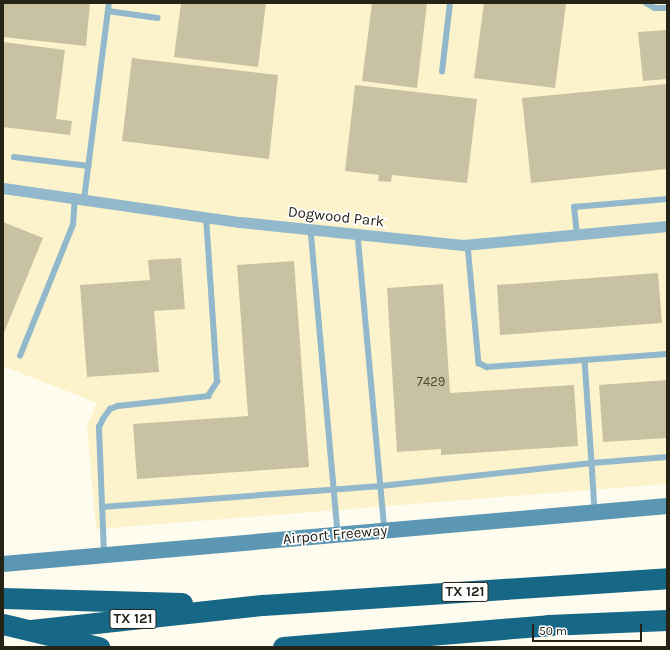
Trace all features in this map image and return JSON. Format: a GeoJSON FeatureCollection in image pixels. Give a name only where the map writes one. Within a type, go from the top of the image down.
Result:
{"type":"FeatureCollection","features":[{"type":"Feature","properties":{"kind":"highway","name":"TX 121"},"geometry":{"type":"LineString","coordinates":[[3,633],[263,605],[667,578]]}},
{"type":"Feature","properties":{"kind":"highway"},"geometry":{"type":"LineString","coordinates":[[3,598],[263,605]]}},
{"type":"Feature","properties":{"kind":"highway"},"geometry":{"type":"LineString","coordinates":[[292,646],[548,625],[667,620]]}},
{"type":"Feature","properties":{"kind":"highway"},"geometry":{"type":"LineString","coordinates":[[3,624],[99,647]]}},
{"type":"Feature","properties":{"kind":"highway"},"geometry":{"type":"LineString","coordinates":[[292,646],[355,647]]}},
{"type":"Feature","properties":{"kind":"main road","name":"Airport Freeway"},"geometry":{"type":"LineString","coordinates":[[3,564],[595,511],[667,506]]}},
{"type":"Feature","properties":{"kind":"street","name":"Dogwood Park"},"geometry":{"type":"LineString","coordinates":[[3,188],[206,217],[312,230],[468,245],[667,226]]}},
{"type":"Feature","properties":{"kind":"lane"},"geometry":{"type":"LineString","coordinates":[[20,356],[73,225],[80,199],[88,166],[108,3]]}},
{"type":"Feature","properties":{"kind":"lane"},"geometry":{"type":"LineString","coordinates":[[442,72],[450,3]]}},
{"type":"Feature","properties":{"kind":"lane"},"geometry":{"type":"LineString","coordinates":[[646,3],[655,8],[667,8]]}},
{"type":"Feature","properties":{"kind":"lane"},"geometry":{"type":"LineString","coordinates":[[108,11],[158,18]]}},
{"type":"Feature","properties":{"kind":"lane"},"geometry":{"type":"LineString","coordinates":[[14,157],[88,166]]}},
{"type":"Feature","properties":{"kind":"lane"},"geometry":{"type":"LineString","coordinates":[[577,235],[574,207],[667,198]]}},
{"type":"Feature","properties":{"kind":"lane"},"geometry":{"type":"LineString","coordinates":[[104,555],[99,426],[110,409],[208,396],[217,382],[206,217]]}},
{"type":"Feature","properties":{"kind":"lane"},"geometry":{"type":"LineString","coordinates":[[312,230],[339,535]]}},
{"type":"Feature","properties":{"kind":"lane"},"geometry":{"type":"LineString","coordinates":[[358,235],[385,530]]}},
{"type":"Feature","properties":{"kind":"lane"},"geometry":{"type":"LineString","coordinates":[[468,245],[479,363],[487,367],[667,354]]}},
{"type":"Feature","properties":{"kind":"lane"},"geometry":{"type":"LineString","coordinates":[[585,360],[595,511]]}},
{"type":"Feature","properties":{"kind":"lane"},"geometry":{"type":"LineString","coordinates":[[102,507],[335,488],[381,486],[592,463],[667,457]]}},
{"type":"Feature","properties":{"kind":"shaded area"},"geometry":{"type":"Polygon","coordinates":[[[3,3],[667,3],[667,484],[96,529],[87,426],[97,403],[3,366],[3,3]]]}},
{"type":"Feature","properties":{"kind":"building"},"geometry":{"type":"Polygon","coordinates":[[[3,3],[90,3],[86,46],[3,37],[3,3]]]}},
{"type":"Feature","properties":{"kind":"building"},"geometry":{"type":"Polygon","coordinates":[[[181,3],[266,3],[258,67],[174,57],[181,3]]]}},
{"type":"Feature","properties":{"kind":"building"},"geometry":{"type":"Polygon","coordinates":[[[372,3],[427,3],[417,88],[362,81],[372,3]]]}},
{"type":"Feature","properties":{"kind":"building"},"geometry":{"type":"Polygon","coordinates":[[[484,3],[566,4],[555,88],[474,78],[484,3]]]}},
{"type":"Feature","properties":{"kind":"building"},"geometry":{"type":"Polygon","coordinates":[[[667,30],[667,79],[643,81],[638,32],[667,30]]]}},
{"type":"Feature","properties":{"kind":"building"},"geometry":{"type":"Polygon","coordinates":[[[3,42],[65,50],[56,119],[72,121],[70,135],[3,127],[3,42]]]}},
{"type":"Feature","properties":{"kind":"building"},"geometry":{"type":"Polygon","coordinates":[[[132,58],[278,75],[269,159],[122,141],[132,58]]]}},
{"type":"Feature","properties":{"kind":"building"},"geometry":{"type":"Polygon","coordinates":[[[667,84],[667,169],[531,183],[522,98],[667,84]]]}},
{"type":"Feature","properties":{"kind":"building"},"geometry":{"type":"Polygon","coordinates":[[[355,85],[477,99],[467,183],[392,175],[391,182],[378,181],[379,175],[345,171],[355,85]]]}},
{"type":"Feature","properties":{"kind":"building"},"geometry":{"type":"Polygon","coordinates":[[[3,222],[43,238],[3,335],[3,222]]]}},
{"type":"Feature","properties":{"kind":"building"},"geometry":{"type":"Polygon","coordinates":[[[181,258],[185,309],[154,311],[159,372],[87,377],[80,285],[150,280],[148,260],[181,258]]]}},
{"type":"Feature","properties":{"kind":"building"},"geometry":{"type":"Polygon","coordinates":[[[294,261],[309,467],[137,479],[133,424],[248,416],[237,265],[294,261]]]}},
{"type":"Feature","properties":{"kind":"building"},"geometry":{"type":"Polygon","coordinates":[[[658,273],[662,323],[500,335],[497,285],[658,273]]]}},
{"type":"Feature","properties":{"kind":"building"},"geometry":{"type":"Polygon","coordinates":[[[443,284],[450,393],[574,385],[578,446],[441,455],[441,449],[397,452],[387,288],[443,284]]]}},
{"type":"Feature","properties":{"kind":"building"},"geometry":{"type":"Polygon","coordinates":[[[667,380],[667,438],[603,442],[599,385],[667,380]]]}}]}
